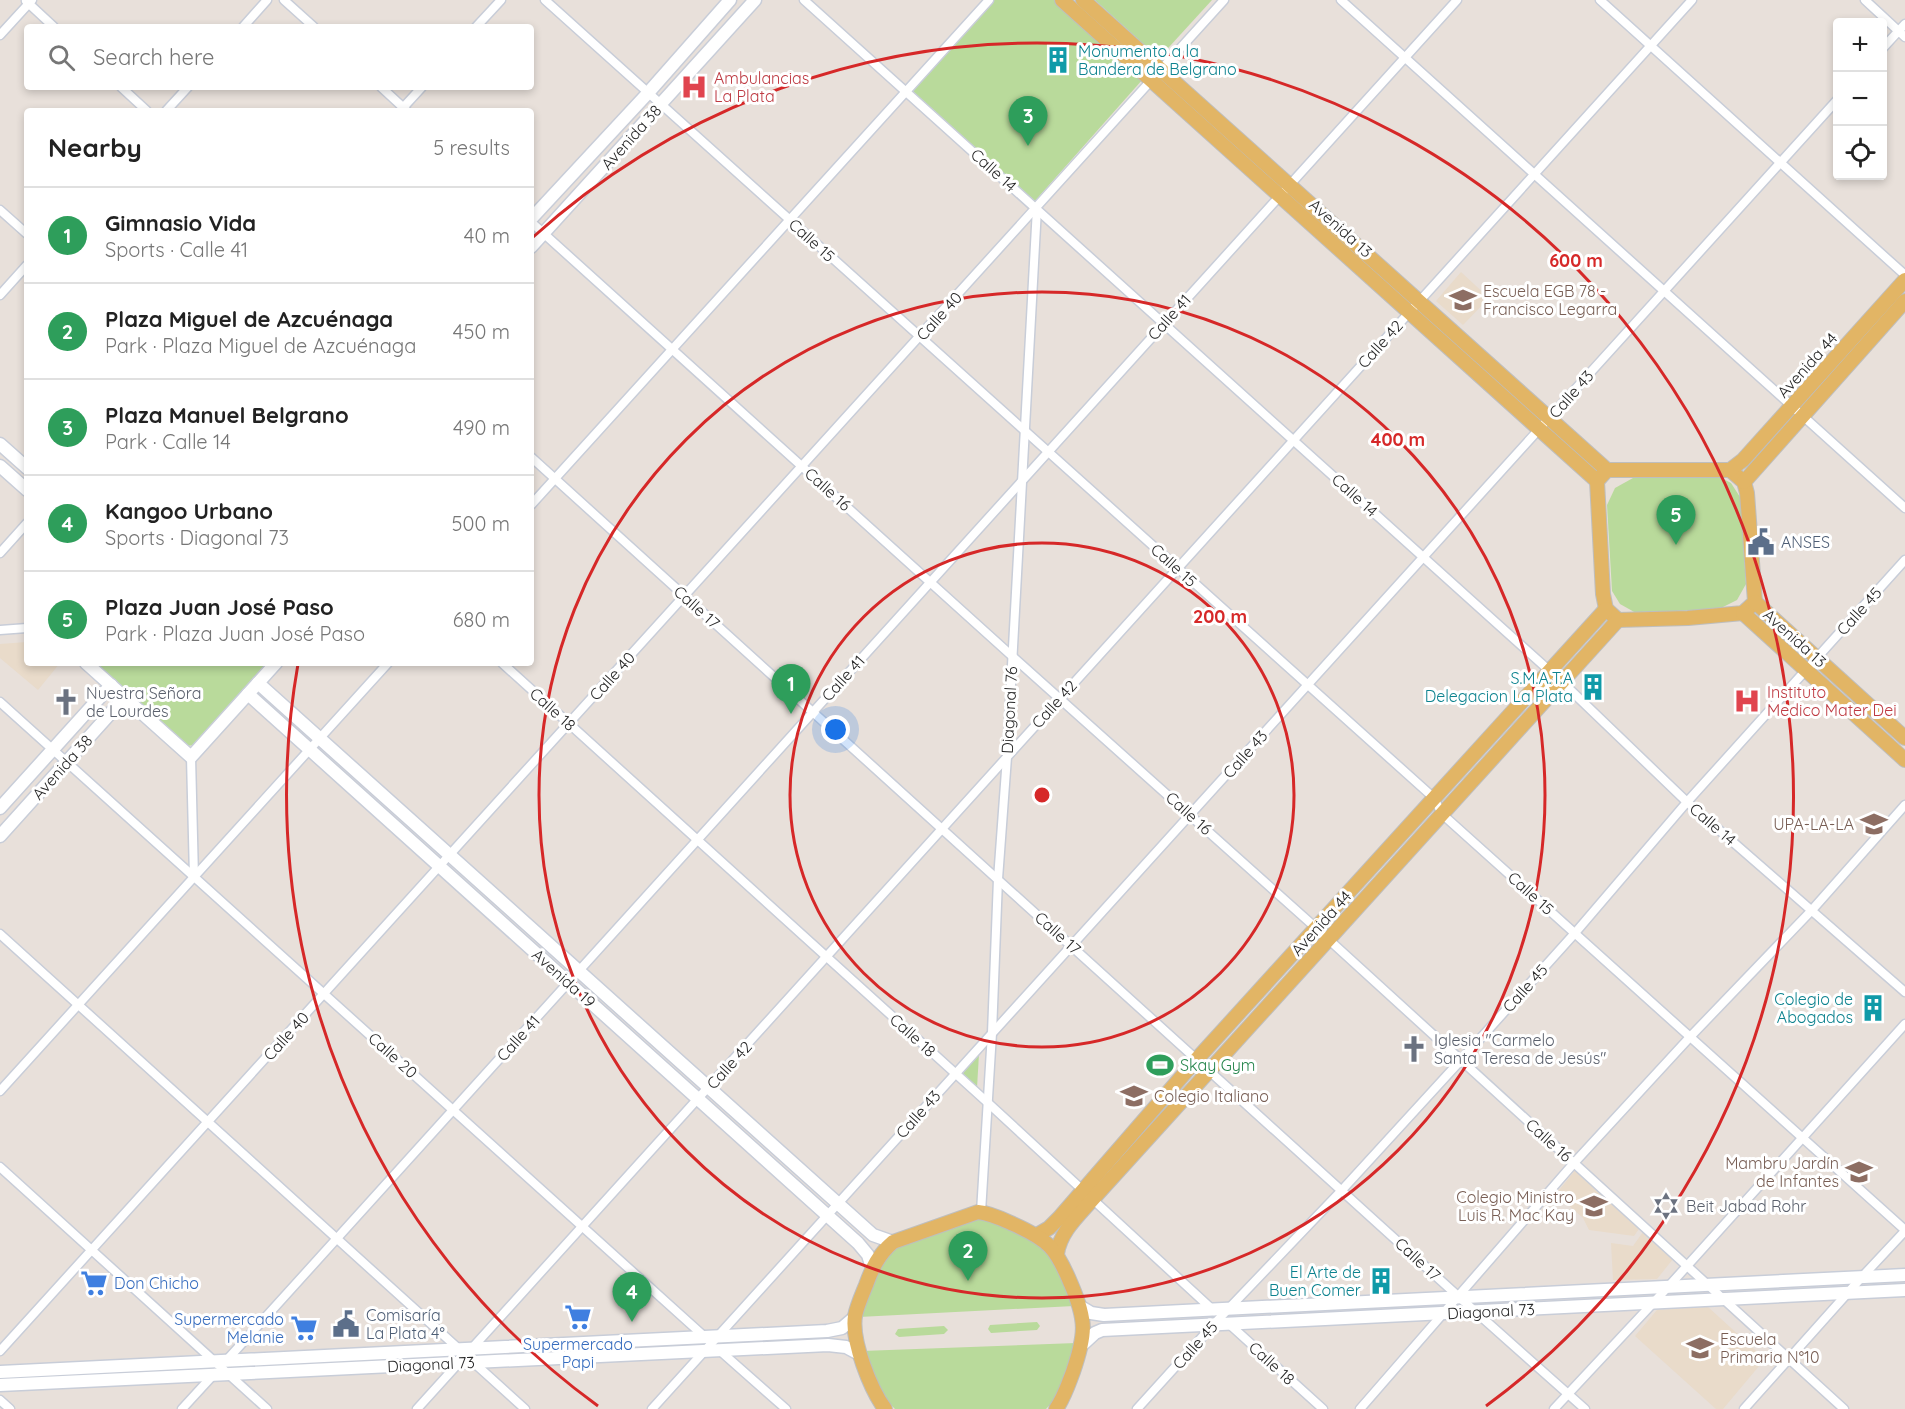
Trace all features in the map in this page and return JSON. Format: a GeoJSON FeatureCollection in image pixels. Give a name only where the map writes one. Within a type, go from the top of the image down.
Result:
{"type":"FeatureCollection","features":[{"type":"Feature","properties":{"kind":"main road","name":"Avenida 38"},"geometry":{"type":"LineString","coordinates":[[534,217],[730,0]]}},
{"type":"Feature","properties":{"kind":"main road","name":"Avenida 38"},"geometry":{"type":"LineString","coordinates":[[534,244],[755,0]]}},
{"type":"Feature","properties":{"kind":"main road","name":"Avenida 13"},"geometry":{"type":"LineString","coordinates":[[1062,0],[1156,76],[1602,476]]}},
{"type":"Feature","properties":{"kind":"main road","name":"Avenida 13"},"geometry":{"type":"LineString","coordinates":[[1083,0],[1156,76]]}},
{"type":"Feature","properties":{"kind":"main road","name":"Avenida 44"},"geometry":{"type":"LineString","coordinates":[[1743,482],[1797,411],[1905,280]]}},
{"type":"Feature","properties":{"kind":"main road","name":"Avenida 44"},"geometry":{"type":"LineString","coordinates":[[1730,470],[1797,411],[1905,301]]}},
{"type":"Feature","properties":{"kind":"main road"},"geometry":{"type":"LineString","coordinates":[[0,444],[24,465]]}},
{"type":"Feature","properties":{"kind":"main road"},"geometry":{"type":"LineString","coordinates":[[0,466],[24,487]]}},
{"type":"Feature","properties":{"kind":"main road"},"geometry":{"type":"LineString","coordinates":[[1730,470],[1743,482],[1746,493],[1755,602],[1743,613],[1688,618],[1618,620],[1606,609],[1603,594],[1602,476],[1613,472],[1730,470]]}},
{"type":"Feature","properties":{"kind":"main road","name":"Avenida 13"},"geometry":{"type":"LineString","coordinates":[[1755,602],[1905,738]]}},
{"type":"Feature","properties":{"kind":"main road","name":"Avenida 44"},"geometry":{"type":"LineString","coordinates":[[1058,1254],[1060,1243],[1087,1195],[1197,1059],[1606,609]]}},
{"type":"Feature","properties":{"kind":"main road","name":"Avenida 13"},"geometry":{"type":"LineString","coordinates":[[1743,613],[1905,760]]}},
{"type":"Feature","properties":{"kind":"main road","name":"Avenida 44"},"geometry":{"type":"LineString","coordinates":[[1037,1235],[1049,1228],[1087,1195],[1210,1070],[1618,620]]}},
{"type":"Feature","properties":{"kind":"main road"},"geometry":{"type":"LineString","coordinates":[[89,666],[191,757],[273,666]]}},
{"type":"Feature","properties":{"kind":"main road","name":"Avenida 19"},"geometry":{"type":"LineString","coordinates":[[258,683],[873,1235],[893,1242]]}},
{"type":"Feature","properties":{"kind":"main road","name":"Avenida 38"},"geometry":{"type":"LineString","coordinates":[[0,808],[111,685]]}},
{"type":"Feature","properties":{"kind":"main road","name":"Avenida 19"},"geometry":{"type":"LineString","coordinates":[[248,694],[864,1249],[872,1268]]}},
{"type":"Feature","properties":{"kind":"main road","name":"Avenida 38"},"geometry":{"type":"LineString","coordinates":[[0,837],[125,698]]}},
{"type":"Feature","properties":{"kind":"main road"},"geometry":{"type":"LineString","coordinates":[[884,1408],[859,1354],[855,1337],[855,1317],[872,1268],[883,1251],[893,1242],[981,1212],[1037,1235],[1058,1254],[1082,1307],[1084,1328],[1082,1345],[1064,1395],[1056,1409]]}},
{"type":"Feature","properties":{"kind":"main road","name":"Diagonal 73"},"geometry":{"type":"LineString","coordinates":[[1082,1345],[1088,1337],[1102,1330],[1221,1317],[1459,1297],[1905,1275]]}},
{"type":"Feature","properties":{"kind":"main road","name":"Diagonal 73"},"geometry":{"type":"LineString","coordinates":[[1082,1307],[1091,1313],[1104,1315],[1221,1317],[1445,1313],[1905,1290]]}},
{"type":"Feature","properties":{"kind":"main road","name":"Diagonal 73"},"geometry":{"type":"LineString","coordinates":[[712,1344],[831,1331],[844,1327],[855,1317]]}},
{"type":"Feature","properties":{"kind":"main road","name":"Diagonal 73"},"geometry":{"type":"LineString","coordinates":[[0,1372],[221,1367],[712,1344],[828,1345],[846,1347],[859,1354]]}},
{"type":"Feature","properties":{"kind":"main road","name":"Diagonal 73"},"geometry":{"type":"LineString","coordinates":[[0,1385],[221,1367]]}},
{"type":"Feature","properties":{"kind":"main road"},"geometry":{"type":"LineString","coordinates":[[1064,1395],[1070,1409]]}},
{"type":"Feature","properties":{"kind":"street"},"geometry":{"type":"LineString","coordinates":[[246,24],[267,0]]}},
{"type":"Feature","properties":{"kind":"street"},"geometry":{"type":"LineString","coordinates":[[284,0],[311,24]]}},
{"type":"Feature","properties":{"kind":"street"},"geometry":{"type":"LineString","coordinates":[[479,24],[501,0]]}},
{"type":"Feature","properties":{"kind":"street","name":"Calle 15"},"geometry":{"type":"LineString","coordinates":[[545,0],[1434,798],[1442,814],[1905,1230]]}},
{"type":"Feature","properties":{"kind":"street","name":"Calle 14"},"geometry":{"type":"LineString","coordinates":[[804,0],[1550,670],[1687,802],[1905,992]]}},
{"type":"Feature","properties":{"kind":"street"},"geometry":{"type":"LineString","coordinates":[[534,502],[989,0]]}},
{"type":"Feature","properties":{"kind":"street","name":"Calle 40"},"geometry":{"type":"LineString","coordinates":[[0,1351],[1224,0]]}},
{"type":"Feature","properties":{"kind":"street"},"geometry":{"type":"LineString","coordinates":[[1341,0],[1905,508]]}},
{"type":"Feature","properties":{"kind":"street","name":"Calle 41"},"geometry":{"type":"LineString","coordinates":[[182,1409],[1457,0]]}},
{"type":"Feature","properties":{"kind":"street"},"geometry":{"type":"LineString","coordinates":[[1600,0],[1905,275]]}},
{"type":"Feature","properties":{"kind":"street","name":"Calle 42"},"geometry":{"type":"LineString","coordinates":[[417,1409],[1692,0]]}},
{"type":"Feature","properties":{"kind":"street"},"geometry":{"type":"LineString","coordinates":[[1864,0],[1903,31],[1887,45]]}},
{"type":"Feature","properties":{"kind":"street"},"geometry":{"type":"LineString","coordinates":[[0,35],[28,1],[51,24]]}},
{"type":"Feature","properties":{"kind":"street"},"geometry":{"type":"LineString","coordinates":[[124,90],[144,108]]}},
{"type":"Feature","properties":{"kind":"street"},"geometry":{"type":"LineString","coordinates":[[169,108],[185,90]]}},
{"type":"Feature","properties":{"kind":"street"},"geometry":{"type":"LineString","coordinates":[[384,90],[402,108]]}},
{"type":"Feature","properties":{"kind":"street"},"geometry":{"type":"LineString","coordinates":[[406,108],[420,90]]}},
{"type":"Feature","properties":{"kind":"street","name":"Calle 43"},"geometry":{"type":"LineString","coordinates":[[652,1409],[1833,105]]}},
{"type":"Feature","properties":{"kind":"street","name":"Diagonal 76"},"geometry":{"type":"LineString","coordinates":[[981,1212],[993,1033],[998,879],[1007,757],[1036,208]]}},
{"type":"Feature","properties":{"kind":"street"},"geometry":{"type":"LineString","coordinates":[[0,210],[24,231]]}},
{"type":"Feature","properties":{"kind":"street","name":"Calle 16"},"geometry":{"type":"LineString","coordinates":[[534,223],[1012,656],[1191,814],[1844,1409]]}},
{"type":"Feature","properties":{"kind":"street"},"geometry":{"type":"LineString","coordinates":[[0,295],[24,268]]}},
{"type":"Feature","properties":{"kind":"street","name":"Calle 17"},"geometry":{"type":"LineString","coordinates":[[534,460],[1585,1409]]}},
{"type":"Feature","properties":{"kind":"street"},"geometry":{"type":"LineString","coordinates":[[0,553],[24,526]]}},
{"type":"Feature","properties":{"kind":"street","name":"Calle 45"},"geometry":{"type":"LineString","coordinates":[[1137,1409],[1461,1060],[1575,933],[1687,802],[1905,560]]}},
{"type":"Feature","properties":{"kind":"street"},"geometry":{"type":"LineString","coordinates":[[0,630],[24,628]]}},
{"type":"Feature","properties":{"kind":"street"},"geometry":{"type":"LineString","coordinates":[[0,1091],[385,666]]}},
{"type":"Feature","properties":{"kind":"street","name":"Calle 18"},"geometry":{"type":"LineString","coordinates":[[505,666],[956,1073],[1323,1409]]}},
{"type":"Feature","properties":{"kind":"street","name":"Calle 20"},"geometry":{"type":"LineString","coordinates":[[0,702],[786,1409]]}},
{"type":"Feature","properties":{"kind":"street"},"geometry":{"type":"LineString","coordinates":[[191,757],[194,877]]}},
{"type":"Feature","properties":{"kind":"street"},"geometry":{"type":"LineString","coordinates":[[1360,1409],[1575,1164],[1690,1037],[1812,910],[1905,805]]}},
{"type":"Feature","properties":{"kind":"street"},"geometry":{"type":"LineString","coordinates":[[0,934],[525,1409]]}},
{"type":"Feature","properties":{"kind":"street"},"geometry":{"type":"LineString","coordinates":[[1554,1409],[1668,1287],[1905,1024]]}},
{"type":"Feature","properties":{"kind":"street"},"geometry":{"type":"LineString","coordinates":[[0,1167],[267,1409]]}},
{"type":"Feature","properties":{"kind":"street"},"geometry":{"type":"LineString","coordinates":[[1744,1409],[1905,1230]]}},
{"type":"Feature","properties":{"kind":"street"},"geometry":{"type":"LineString","coordinates":[[0,1400],[10,1409]]}},
{"type":"Feature","properties":{"kind":"shaded area","name":"Escuela EGB 78 - Francisco Legarra"},"geometry":{"type":"Polygon","coordinates":[[[1461,272],[1489,298],[1463,325],[1436,301],[1461,272]]]}},
{"type":"Feature","properties":{"kind":"shaded area"},"geometry":{"type":"Polygon","coordinates":[[[24,642],[24,666],[58,666],[38,690],[0,658],[0,644],[24,642]]]}},
{"type":"Feature","properties":{"kind":"shaded area","name":"Colegio Ministro Luis R. Mac Kay"},"geometry":{"type":"Polygon","coordinates":[[[1577,1168],[1641,1226],[1634,1236],[1589,1230],[1583,1218],[1556,1194],[1577,1168]]]}},
{"type":"Feature","properties":{"kind":"shaded area"},"geometry":{"type":"Polygon","coordinates":[[[1643,1232],[1673,1259],[1657,1279],[1613,1280],[1611,1243],[1633,1246],[1643,1232]]]}},
{"type":"Feature","properties":{"kind":"shaded area","name":"Escuela Primaria N°10"},"geometry":{"type":"Polygon","coordinates":[[[1708,1307],[1765,1359],[1723,1409],[1716,1409],[1635,1336],[1657,1310],[1708,1307]]]}},
{"type":"Feature","properties":{"kind":"green space"},"geometry":{"type":"Polygon","coordinates":[[[994,0],[1055,0],[1143,79],[1034,202],[911,91],[994,0]]]}},
{"type":"Feature","properties":{"kind":"green space"},"geometry":{"type":"Polygon","coordinates":[[[1095,0],[1212,0],[1159,58],[1095,0]]]}},
{"type":"Feature","properties":{"kind":"green space"},"geometry":{"type":"Polygon","coordinates":[[[1712,473],[1731,483],[1740,497],[1746,584],[1737,600],[1719,609],[1636,613],[1620,604],[1612,591],[1607,505],[1615,488],[1633,478],[1712,473]]]}},
{"type":"Feature","properties":{"kind":"green space"},"geometry":{"type":"Polygon","coordinates":[[[98,666],[265,666],[195,745],[186,746],[98,666]]]}},
{"type":"Feature","properties":{"kind":"green space"},"geometry":{"type":"Polygon","coordinates":[[[979,1054],[977,1088],[961,1073],[979,1054]]]}},
{"type":"Feature","properties":{"kind":"green space"},"geometry":{"type":"Polygon","coordinates":[[[972,1219],[987,1219],[1038,1241],[1049,1250],[1074,1306],[859,1317],[882,1257],[895,1247],[972,1219]]]}},
{"type":"Feature","properties":{"kind":"green space"},"geometry":{"type":"Polygon","coordinates":[[[1037,1322],[1040,1326],[1037,1330],[991,1333],[988,1329],[990,1325],[1037,1322]]]}},
{"type":"Feature","properties":{"kind":"green space"},"geometry":{"type":"Polygon","coordinates":[[[944,1326],[948,1330],[944,1334],[899,1337],[895,1334],[898,1329],[944,1326]]]}},
{"type":"Feature","properties":{"kind":"green space"},"geometry":{"type":"Polygon","coordinates":[[[1076,1343],[1055,1399],[1046,1409],[895,1409],[887,1401],[862,1351],[1076,1343]]]}},
{"type":"Feature","properties":{"kind":"place","name":"Monumento a la Bandera de Belgrano"},"geometry":{"type":"Point","coordinates":[1058,60]}},
{"type":"Feature","properties":{"kind":"place","name":"Ambulancias La Plata"},"geometry":{"type":"Point","coordinates":[694,87]}},
{"type":"Feature","properties":{"kind":"place","name":"Plaza Manuel Belgrano"},"geometry":{"type":"Point","coordinates":[1028,146]}},
{"type":"Feature","properties":{"kind":"place","name":"Escuela EGB 78 - Francisco Legarra"},"geometry":{"type":"Point","coordinates":[1463,300]}},
{"type":"Feature","properties":{"kind":"place","name":"ANSES"},"geometry":{"type":"Point","coordinates":[1761,542]}},
{"type":"Feature","properties":{"kind":"place","name":"Plaza Juan José Paso"},"geometry":{"type":"Point","coordinates":[1676,545]}},
{"type":"Feature","properties":{"kind":"place","name":"S.M.A.T.A Delegacion La Plata"},"geometry":{"type":"Point","coordinates":[1593,687]}},
{"type":"Feature","properties":{"kind":"place","name":"Instituto Medico Mater Dei"},"geometry":{"type":"Point","coordinates":[1747,701]}},
{"type":"Feature","properties":{"kind":"place","name":"Nuestra Señora de Lourdes"},"geometry":{"type":"Point","coordinates":[66,702]}},
{"type":"Feature","properties":{"kind":"place","name":"Gimnasio Vida"},"geometry":{"type":"Point","coordinates":[791,714]}},
{"type":"Feature","properties":{"kind":"place","name":"UPA-LA-LA"},"geometry":{"type":"Point","coordinates":[1874,824]}},
{"type":"Feature","properties":{"kind":"place","name":"Colegio de Abogados"},"geometry":{"type":"Point","coordinates":[1873,1008]}},
{"type":"Feature","properties":{"kind":"place","name":"Iglesia \"Carmelo Santa Teresa de Jesús\""},"geometry":{"type":"Point","coordinates":[1414,1049]}},
{"type":"Feature","properties":{"kind":"place","name":"Skay Gym"},"geometry":{"type":"Point","coordinates":[1160,1065]}},
{"type":"Feature","properties":{"kind":"place","name":"Colegio Italiano"},"geometry":{"type":"Point","coordinates":[1134,1096]}},
{"type":"Feature","properties":{"kind":"place","name":"Mambru Jardín de Infantes"},"geometry":{"type":"Point","coordinates":[1859,1172]}},
{"type":"Feature","properties":{"kind":"place","name":"Colegio Ministro Luis R. Mac Kay"},"geometry":{"type":"Point","coordinates":[1594,1206]}},
{"type":"Feature","properties":{"kind":"place","name":"Beit Jabad Rohr"},"geometry":{"type":"Point","coordinates":[1666,1206]}},
{"type":"Feature","properties":{"kind":"place","name":"Plaza Miguel de Azcuénaga"},"geometry":{"type":"Point","coordinates":[968,1281]}},
{"type":"Feature","properties":{"kind":"place","name":"El Arte de Buen Comer"},"geometry":{"type":"Point","coordinates":[1381,1281]}},
{"type":"Feature","properties":{"kind":"place","name":"Don Chicho"},"geometry":{"type":"Point","coordinates":[94,1283]}},
{"type":"Feature","properties":{"kind":"place","name":"Supermercado Papi"},"geometry":{"type":"Point","coordinates":[578,1317]}},
{"type":"Feature","properties":{"kind":"place","name":"Kangoo Urbano"},"geometry":{"type":"Point","coordinates":[632,1322]}},
{"type":"Feature","properties":{"kind":"place","name":"Comisaría La Plata 4°"},"geometry":{"type":"Point","coordinates":[346,1324]}},
{"type":"Feature","properties":{"kind":"place","name":"Supermercado Melanie"},"geometry":{"type":"Point","coordinates":[304,1328]}},
{"type":"Feature","properties":{"kind":"place","name":"Escuela Primaria N°10"},"geometry":{"type":"Point","coordinates":[1700,1348]}}]}
